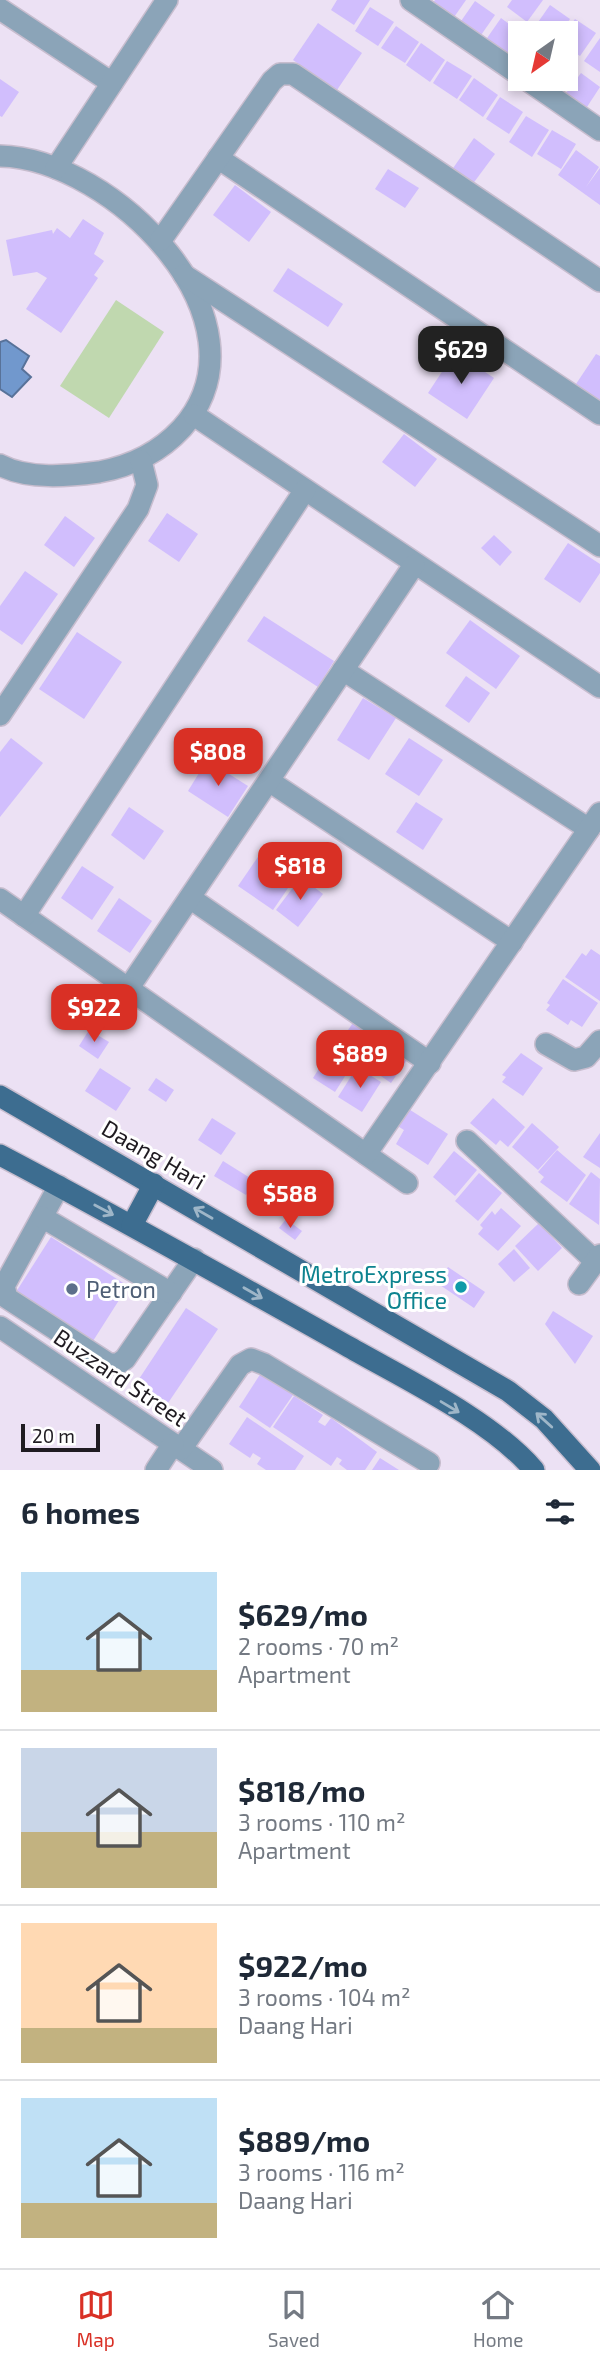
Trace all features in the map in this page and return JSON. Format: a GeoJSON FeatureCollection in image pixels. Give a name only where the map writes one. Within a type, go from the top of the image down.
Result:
{"type":"FeatureCollection","features":[{"type":"Feature","properties":{"kind":"main road","name":"Daang Hari"},"geometry":{"type":"LineString","coordinates":[[0,1096],[508,1391],[544,1419],[590,1470]]}},
{"type":"Feature","properties":{"kind":"main road"},"geometry":{"type":"LineString","coordinates":[[0,1155],[132,1224],[483,1426],[534,1470]]}},
{"type":"Feature","properties":{"kind":"main road"},"geometry":{"type":"LineString","coordinates":[[132,1224],[154,1184]]}},
{"type":"Feature","properties":{"kind":"street"},"geometry":{"type":"LineString","coordinates":[[56,168],[167,0]]}},
{"type":"Feature","properties":{"kind":"street"},"geometry":{"type":"LineString","coordinates":[[411,0],[508,67]]}},
{"type":"Feature","properties":{"kind":"street"},"geometry":{"type":"LineString","coordinates":[[0,9],[112,83]]}},
{"type":"Feature","properties":{"kind":"street"},"geometry":{"type":"LineString","coordinates":[[161,240],[272,82],[280,74],[292,75],[600,281]]}},
{"type":"Feature","properties":{"kind":"street"},"geometry":{"type":"LineString","coordinates":[[543,91],[600,130]]}},
{"type":"Feature","properties":{"kind":"street"},"geometry":{"type":"LineString","coordinates":[[1,155],[56,168],[86,180],[136,215],[161,240],[184,275],[203,317],[209,353],[206,382],[194,415],[169,443],[141,461],[115,469],[49,476],[2,470]]}},
{"type":"Feature","properties":{"kind":"street"},"geometry":{"type":"LineString","coordinates":[[218,158],[600,414]]}},
{"type":"Feature","properties":{"kind":"street"},"geometry":{"type":"LineString","coordinates":[[184,275],[600,546]]}},
{"type":"Feature","properties":{"kind":"street"},"geometry":{"type":"LineString","coordinates":[[194,415],[414,565],[600,687]]}},
{"type":"Feature","properties":{"kind":"street"},"geometry":{"type":"LineString","coordinates":[[0,715],[138,509],[147,485],[141,461]]}},
{"type":"Feature","properties":{"kind":"street"},"geometry":{"type":"LineString","coordinates":[[24,916],[305,490]]}},
{"type":"Feature","properties":{"kind":"street"},"geometry":{"type":"LineString","coordinates":[[128,989],[414,565]]}},
{"type":"Feature","properties":{"kind":"street"},"geometry":{"type":"LineString","coordinates":[[343,670],[594,821],[366,1154]]}},
{"type":"Feature","properties":{"kind":"street"},"geometry":{"type":"LineString","coordinates":[[269,781],[512,943]]}},
{"type":"Feature","properties":{"kind":"street"},"geometry":{"type":"LineString","coordinates":[[190,898],[430,1063]]}},
{"type":"Feature","properties":{"kind":"street"},"geometry":{"type":"LineString","coordinates":[[0,899],[407,1183]]}},
{"type":"Feature","properties":{"kind":"street"},"geometry":{"type":"LineString","coordinates":[[546,1044],[574,1059],[586,1057],[600,1041]]}},
{"type":"Feature","properties":{"kind":"street"},"geometry":{"type":"LineString","coordinates":[[467,1141],[598,1258],[579,1284]]}},
{"type":"Feature","properties":{"kind":"street"},"geometry":{"type":"LineString","coordinates":[[59,1186],[4,1286],[4,1292],[7,1298],[109,1364],[118,1364],[125,1359],[194,1259]]}},
{"type":"Feature","properties":{"kind":"street"},"geometry":{"type":"LineString","coordinates":[[42,1217],[170,1293]]}},
{"type":"Feature","properties":{"kind":"street","name":"Buzzard Street"},"geometry":{"type":"LineString","coordinates":[[0,1327],[212,1470]]}},
{"type":"Feature","properties":{"kind":"street"},"geometry":{"type":"LineString","coordinates":[[156,1470],[240,1365],[251,1359],[429,1463]]}},
{"type":"Feature","properties":{"kind":"green space"},"geometry":{"type":"Polygon","coordinates":[[[116,300],[164,332],[109,418],[60,386],[116,300]]]}},
{"type":"Feature","properties":{"kind":"water"},"geometry":{"type":"Polygon","coordinates":[[[6,340],[29,356],[22,369],[31,377],[12,397],[0,389],[0,342],[6,340]]]}},
{"type":"Feature","properties":{"kind":"building"},"geometry":{"type":"Polygon","coordinates":[[[337,0],[370,0],[354,25],[331,10],[337,0]]]}},
{"type":"Feature","properties":{"kind":"building"},"geometry":{"type":"Polygon","coordinates":[[[435,0],[466,0],[452,20],[431,6],[435,0]]]}},
{"type":"Feature","properties":{"kind":"building"},"geometry":{"type":"Polygon","coordinates":[[[512,0],[543,0],[528,21],[507,7],[512,0]]]}},
{"type":"Feature","properties":{"kind":"building"},"geometry":{"type":"Polygon","coordinates":[[[475,1],[495,15],[479,38],[459,24],[475,1]]]}},
{"type":"Feature","properties":{"kind":"building"},"geometry":{"type":"Polygon","coordinates":[[[550,5],[570,19],[569,21],[539,21],[550,5]]]}},
{"type":"Feature","properties":{"kind":"building"},"geometry":{"type":"Polygon","coordinates":[[[370,7],[394,22],[378,46],[355,31],[370,7]]]}},
{"type":"Feature","properties":{"kind":"building"},"geometry":{"type":"Polygon","coordinates":[[[501,18],[508,23],[506,56],[485,41],[501,18]]]}},
{"type":"Feature","properties":{"kind":"building"},"geometry":{"type":"Polygon","coordinates":[[[578,21],[596,33],[580,56],[578,55],[578,21]]]}},
{"type":"Feature","properties":{"kind":"building"},"geometry":{"type":"Polygon","coordinates":[[[318,23],[362,53],[337,90],[293,60],[318,23]]]}},
{"type":"Feature","properties":{"kind":"building"},"geometry":{"type":"Polygon","coordinates":[[[396,26],[419,42],[405,63],[381,48],[396,26]]]}},
{"type":"Feature","properties":{"kind":"building"},"geometry":{"type":"Polygon","coordinates":[[[600,38],[600,72],[584,61],[600,38]]]}},
{"type":"Feature","properties":{"kind":"building"},"geometry":{"type":"Polygon","coordinates":[[[421,43],[445,60],[430,82],[406,65],[421,43]]]}},
{"type":"Feature","properties":{"kind":"building"},"geometry":{"type":"Polygon","coordinates":[[[447,61],[472,76],[457,99],[433,83],[447,61]]]}},
{"type":"Feature","properties":{"kind":"building"},"geometry":{"type":"Polygon","coordinates":[[[581,73],[600,87],[585,110],[564,96],[568,91],[578,91],[578,77],[581,73]]]}},
{"type":"Feature","properties":{"kind":"building"},"geometry":{"type":"Polygon","coordinates":[[[474,78],[498,95],[483,117],[459,100],[474,78]]]}},
{"type":"Feature","properties":{"kind":"building"},"geometry":{"type":"Polygon","coordinates":[[[0,79],[19,92],[2,117],[0,116],[0,79]]]}},
{"type":"Feature","properties":{"kind":"building"},"geometry":{"type":"Polygon","coordinates":[[[500,97],[523,112],[509,134],[486,119],[500,97]]]}},
{"type":"Feature","properties":{"kind":"building"},"geometry":{"type":"Polygon","coordinates":[[[526,116],[549,130],[532,157],[509,142],[526,116]]]}},
{"type":"Feature","properties":{"kind":"building"},"geometry":{"type":"Polygon","coordinates":[[[552,130],[576,144],[561,169],[537,154],[552,130]]]}},
{"type":"Feature","properties":{"kind":"building"},"geometry":{"type":"Polygon","coordinates":[[[474,138],[495,154],[469,189],[449,174],[474,138]]]}},
{"type":"Feature","properties":{"kind":"building"},"geometry":{"type":"Polygon","coordinates":[[[576,150],[599,167],[586,187],[600,168],[600,205],[558,175],[576,150]]]}},
{"type":"Feature","properties":{"kind":"building"},"geometry":{"type":"Polygon","coordinates":[[[388,169],[419,188],[405,208],[375,189],[388,169]]]}},
{"type":"Feature","properties":{"kind":"building"},"geometry":{"type":"Polygon","coordinates":[[[235,185],[271,212],[249,242],[213,215],[235,185]]]}},
{"type":"Feature","properties":{"kind":"building"},"geometry":{"type":"Polygon","coordinates":[[[83,219],[104,233],[94,254],[104,261],[94,275],[98,278],[61,333],[26,309],[47,278],[37,272],[13,276],[6,240],[52,230],[53,234],[57,228],[70,238],[83,219]]]}},
{"type":"Feature","properties":{"kind":"building"},"geometry":{"type":"Polygon","coordinates":[[[288,268],[343,304],[328,327],[273,291],[288,268]]]}},
{"type":"Feature","properties":{"kind":"building"},"geometry":{"type":"Polygon","coordinates":[[[455,352],[494,378],[467,419],[428,393],[455,352]]]}},
{"type":"Feature","properties":{"kind":"building"},"geometry":{"type":"Polygon","coordinates":[[[596,354],[600,356],[600,405],[574,387],[596,354]]]}},
{"type":"Feature","properties":{"kind":"building"},"geometry":{"type":"Polygon","coordinates":[[[404,434],[437,459],[415,487],[382,462],[404,434]]]}},
{"type":"Feature","properties":{"kind":"building"},"geometry":{"type":"Polygon","coordinates":[[[167,513],[198,534],[179,562],[148,541],[167,513]]]}},
{"type":"Feature","properties":{"kind":"building"},"geometry":{"type":"Polygon","coordinates":[[[65,516],[95,538],[74,567],[44,545],[65,516]]]}},
{"type":"Feature","properties":{"kind":"building"},"geometry":{"type":"Polygon","coordinates":[[[494,535],[512,552],[500,566],[481,548],[494,535]]]}},
{"type":"Feature","properties":{"kind":"building"},"geometry":{"type":"Polygon","coordinates":[[[568,543],[600,564],[600,573],[580,603],[544,579],[568,543]]]}},
{"type":"Feature","properties":{"kind":"building"},"geometry":{"type":"Polygon","coordinates":[[[25,571],[58,594],[22,645],[0,630],[0,606],[25,571]]]}},
{"type":"Feature","properties":{"kind":"building"},"geometry":{"type":"Polygon","coordinates":[[[264,616],[334,661],[318,687],[247,641],[264,616]]]}},
{"type":"Feature","properties":{"kind":"building"},"geometry":{"type":"Polygon","coordinates":[[[470,620],[520,656],[496,689],[446,653],[470,620]]]}},
{"type":"Feature","properties":{"kind":"building"},"geometry":{"type":"Polygon","coordinates":[[[77,632],[122,662],[84,719],[39,689],[77,632]]]}},
{"type":"Feature","properties":{"kind":"building"},"geometry":{"type":"Polygon","coordinates":[[[466,676],[490,693],[469,723],[445,706],[466,676]]]}},
{"type":"Feature","properties":{"kind":"building"},"geometry":{"type":"Polygon","coordinates":[[[363,698],[396,718],[369,760],[337,740],[363,698]]]}},
{"type":"Feature","properties":{"kind":"building"},"geometry":{"type":"Polygon","coordinates":[[[11,738],[43,763],[0,817],[0,752],[11,738]]]}},
{"type":"Feature","properties":{"kind":"building"},"geometry":{"type":"Polygon","coordinates":[[[409,738],[443,760],[419,796],[385,774],[409,738]]]}},
{"type":"Feature","properties":{"kind":"building"},"geometry":{"type":"Polygon","coordinates":[[[207,760],[248,786],[228,817],[188,791],[207,760]]]}},
{"type":"Feature","properties":{"kind":"building"},"geometry":{"type":"Polygon","coordinates":[[[416,802],[443,819],[423,850],[396,832],[416,802]]]}},
{"type":"Feature","properties":{"kind":"building"},"geometry":{"type":"Polygon","coordinates":[[[129,807],[164,831],[144,860],[111,835],[129,807]]]}},
{"type":"Feature","properties":{"kind":"building"},"geometry":{"type":"Polygon","coordinates":[[[262,851],[297,875],[273,910],[238,886],[262,851]]]}},
{"type":"Feature","properties":{"kind":"building"},"geometry":{"type":"Polygon","coordinates":[[[82,866],[114,887],[92,920],[61,898],[82,866]]]}},
{"type":"Feature","properties":{"kind":"building"},"geometry":{"type":"Polygon","coordinates":[[[301,877],[323,894],[298,927],[276,910],[301,877]]]}},
{"type":"Feature","properties":{"kind":"building"},"geometry":{"type":"Polygon","coordinates":[[[119,898],[152,921],[130,953],[97,931],[119,898]]]}},
{"type":"Feature","properties":{"kind":"building"},"geometry":{"type":"Polygon","coordinates":[[[591,949],[600,955],[600,1001],[565,977],[582,953],[586,956],[591,949]]]}},
{"type":"Feature","properties":{"kind":"building"},"geometry":{"type":"Polygon","coordinates":[[[563,979],[598,1003],[582,1027],[571,1020],[568,1025],[546,1010],[550,1005],[547,1003],[563,979]]]}},
{"type":"Feature","properties":{"kind":"building"},"geometry":{"type":"Polygon","coordinates":[[[357,1017],[411,1054],[391,1083],[337,1046],[357,1017]]]}},
{"type":"Feature","properties":{"kind":"building"},"geometry":{"type":"Polygon","coordinates":[[[89,1030],[109,1042],[98,1059],[79,1046],[89,1030]]]}},
{"type":"Feature","properties":{"kind":"building"},"geometry":{"type":"Polygon","coordinates":[[[332,1048],[354,1062],[335,1092],[313,1078],[332,1048]]]}},
{"type":"Feature","properties":{"kind":"building"},"geometry":{"type":"Polygon","coordinates":[[[521,1053],[543,1068],[523,1096],[502,1082],[506,1077],[502,1075],[521,1053]]]}},
{"type":"Feature","properties":{"kind":"building"},"geometry":{"type":"Polygon","coordinates":[[[357,1067],[381,1082],[362,1112],[338,1097],[357,1067]]]}},
{"type":"Feature","properties":{"kind":"building"},"geometry":{"type":"Polygon","coordinates":[[[100,1068],[131,1088],[116,1111],[85,1091],[100,1068]]]}},
{"type":"Feature","properties":{"kind":"building"},"geometry":{"type":"Polygon","coordinates":[[[156,1078],[174,1090],[166,1102],[148,1090],[156,1078]]]}},
{"type":"Feature","properties":{"kind":"building"},"geometry":{"type":"Polygon","coordinates":[[[493,1098],[525,1127],[508,1147],[500,1140],[496,1145],[470,1123],[493,1098]]]}},
{"type":"Feature","properties":{"kind":"building"},"geometry":{"type":"Polygon","coordinates":[[[407,1108],[448,1134],[428,1165],[396,1144],[404,1130],[396,1125],[407,1108]]]}},
{"type":"Feature","properties":{"kind":"building"},"geometry":{"type":"Polygon","coordinates":[[[212,1118],[236,1133],[221,1155],[198,1140],[212,1118]]]}},
{"type":"Feature","properties":{"kind":"building"},"geometry":{"type":"Polygon","coordinates":[[[532,1123],[559,1147],[538,1170],[512,1147],[532,1123]]]}},
{"type":"Feature","properties":{"kind":"building"},"geometry":{"type":"Polygon","coordinates":[[[600,1133],[600,1168],[583,1157],[600,1133]]]}},
{"type":"Feature","properties":{"kind":"building"},"geometry":{"type":"Polygon","coordinates":[[[557,1150],[586,1175],[567,1202],[540,1182],[544,1177],[538,1172],[557,1150]]]}},
{"type":"Feature","properties":{"kind":"building"},"geometry":{"type":"Polygon","coordinates":[[[454,1151],[477,1170],[455,1196],[433,1177],[454,1151]]]}},
{"type":"Feature","properties":{"kind":"building"},"geometry":{"type":"Polygon","coordinates":[[[223,1161],[255,1181],[246,1195],[214,1176],[223,1161]]]}},
{"type":"Feature","properties":{"kind":"building"},"geometry":{"type":"Polygon","coordinates":[[[591,1172],[600,1179],[599,1225],[569,1204],[591,1172]]]}},
{"type":"Feature","properties":{"kind":"building"},"geometry":{"type":"Polygon","coordinates":[[[479,1173],[502,1193],[478,1221],[455,1201],[479,1173]]]}},
{"type":"Feature","properties":{"kind":"building"},"geometry":{"type":"Polygon","coordinates":[[[501,1208],[521,1226],[498,1251],[478,1234],[483,1228],[480,1225],[492,1211],[495,1215],[501,1208]]]}},
{"type":"Feature","properties":{"kind":"building"},"geometry":{"type":"Polygon","coordinates":[[[286,1219],[302,1231],[295,1240],[279,1228],[286,1219]]]}},
{"type":"Feature","properties":{"kind":"building"},"geometry":{"type":"Polygon","coordinates":[[[539,1223],[562,1248],[538,1271],[515,1246],[539,1223]]]}},
{"type":"Feature","properties":{"kind":"building","name":"Petron"},"geometry":{"type":"Polygon","coordinates":[[[51,1237],[128,1286],[93,1341],[16,1292],[51,1237]]]}},
{"type":"Feature","properties":{"kind":"building"},"geometry":{"type":"Polygon","coordinates":[[[514,1249],[530,1268],[514,1282],[498,1264],[514,1249]]]}},
{"type":"Feature","properties":{"kind":"building","name":"MetroExpress Office"},"geometry":{"type":"Polygon","coordinates":[[[448,1267],[485,1292],[474,1308],[437,1283],[448,1267]]]}},
{"type":"Feature","properties":{"kind":"building"},"geometry":{"type":"Polygon","coordinates":[[[186,1308],[218,1329],[166,1406],[135,1385],[186,1308]]]}},
{"type":"Feature","properties":{"kind":"building"},"geometry":{"type":"Polygon","coordinates":[[[553,1311],[593,1336],[575,1364],[545,1324],[553,1311]]]}},
{"type":"Feature","properties":{"kind":"building"},"geometry":{"type":"Polygon","coordinates":[[[261,1373],[293,1395],[270,1428],[239,1407],[261,1373]]]}},
{"type":"Feature","properties":{"kind":"building"},"geometry":{"type":"Polygon","coordinates":[[[294,1396],[323,1415],[318,1422],[325,1426],[331,1418],[377,1452],[365,1470],[347,1470],[339,1464],[342,1460],[337,1457],[331,1466],[273,1427],[294,1396]]]}},
{"type":"Feature","properties":{"kind":"building"},"geometry":{"type":"Polygon","coordinates":[[[247,1417],[304,1456],[295,1470],[266,1470],[257,1464],[261,1458],[253,1453],[250,1458],[229,1444],[247,1417]]]}},
{"type":"Feature","properties":{"kind":"building"},"geometry":{"type":"Polygon","coordinates":[[[380,1458],[399,1470],[372,1470],[380,1458]]]}},
{"type":"Feature","properties":{"kind":"place","name":"MetroExpress Office"},"geometry":{"type":"Point","coordinates":[461,1287]}},
{"type":"Feature","properties":{"kind":"place","name":"Petron"},"geometry":{"type":"Point","coordinates":[72,1289]}}]}
